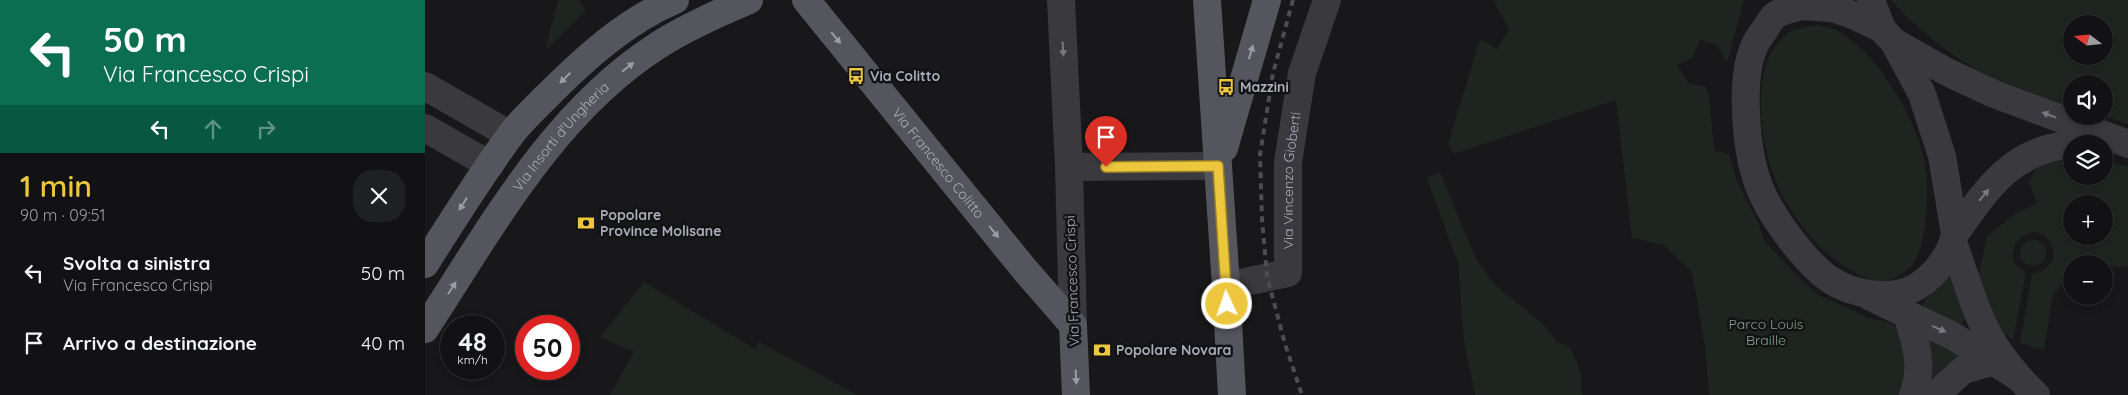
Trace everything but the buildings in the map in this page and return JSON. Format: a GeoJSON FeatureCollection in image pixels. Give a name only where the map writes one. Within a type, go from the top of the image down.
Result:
{"type":"FeatureCollection","features":[{"type":"Feature","properties":{"kind":"main road"},"geometry":{"type":"LineString","coordinates":[[425,264],[510,135],[595,49],[655,9],[675,0]]}},
{"type":"Feature","properties":{"kind":"main road","name":"Via Insorti d'Ungheria"},"geometry":{"type":"LineString","coordinates":[[425,329],[532,167],[565,128],[594,98],[626,69],[657,46],[711,16],[749,0]]}},
{"type":"Feature","properties":{"kind":"main road","name":"Via Francesco Colitto"},"geometry":{"type":"LineString","coordinates":[[806,0],[1025,270],[1073,325]]}},
{"type":"Feature","properties":{"kind":"main road"},"geometry":{"type":"LineString","coordinates":[[1207,0],[1232,395]]}},
{"type":"Feature","properties":{"kind":"main road"},"geometry":{"type":"LineString","coordinates":[[1218,166],[1267,0]]}},
{"type":"Feature","properties":{"kind":"main road","name":"Via Francesco Crispi"},"geometry":{"type":"LineString","coordinates":[[1073,325],[1076,395]]}},
{"type":"Feature","properties":{"kind":"street","name":"Via Francesco Crispi"},"geometry":{"type":"LineString","coordinates":[[1061,0],[1069,168],[1073,325]]}},
{"type":"Feature","properties":{"kind":"street","name":"Via Vincenzo Gioberti"},"geometry":{"type":"LineString","coordinates":[[1226,286],[1288,273],[1288,162],[1303,72],[1327,0]]}},
{"type":"Feature","properties":{"kind":"street"},"geometry":{"type":"LineString","coordinates":[[1767,0],[1745,83],[1749,150],[1759,186],[1775,217],[1795,245],[1830,279],[1953,336],[2027,386]]}},
{"type":"Feature","properties":{"kind":"street"},"geometry":{"type":"LineString","coordinates":[[1871,0],[1888,36],[1922,94],[1942,156],[1954,238],[1981,321],[2006,362],[2027,386]]}},
{"type":"Feature","properties":{"kind":"street"},"geometry":{"type":"LineString","coordinates":[[1754,45],[1775,14],[1802,6],[1832,8],[1888,36],[1947,72],[1994,94],[2128,144]]}},
{"type":"Feature","properties":{"kind":"street"},"geometry":{"type":"LineString","coordinates":[[425,86],[510,135]]}},
{"type":"Feature","properties":{"kind":"street"},"geometry":{"type":"LineString","coordinates":[[425,128],[490,165]]}},
{"type":"Feature","properties":{"kind":"street"},"geometry":{"type":"LineString","coordinates":[[1863,294],[1886,296],[1909,291],[1925,282],[1941,266],[1954,238],[1984,194],[2013,164],[2039,151],[2063,146]]}},
{"type":"Feature","properties":{"kind":"street"},"geometry":{"type":"LineString","coordinates":[[2113,148],[2128,150]]}},
{"type":"Feature","properties":{"kind":"street"},"geometry":{"type":"LineString","coordinates":[[1069,168],[1218,166]]}},
{"type":"Feature","properties":{"kind":"street"},"geometry":{"type":"LineString","coordinates":[[1907,315],[1917,344],[1919,365],[1913,395]]}},
{"type":"Feature","properties":{"kind":"street"},"geometry":{"type":"LineString","coordinates":[[1936,395],[1963,370],[1991,362]]}},
{"type":"Feature","properties":{"kind":"green space"},"geometry":{"type":"Polygon","coordinates":[[[558,0],[578,0],[585,11],[545,51],[558,0]]]}},
{"type":"Feature","properties":{"kind":"green space","name":"Parco Louis Braille"},"geometry":{"type":"Polygon","coordinates":[[[1493,0],[1744,0],[1727,63],[1717,45],[1700,40],[1693,57],[1677,65],[1689,84],[1706,87],[1709,95],[1714,150],[1729,155],[1737,181],[1757,220],[1764,240],[1795,274],[1817,294],[1869,318],[1891,323],[1903,334],[1907,345],[1903,395],[1709,395],[1705,347],[1692,272],[1664,245],[1632,238],[1616,100],[1455,154],[1448,144],[1480,39],[1497,49],[1509,29],[1493,0]]]}},
{"type":"Feature","properties":{"kind":"green space"},"geometry":{"type":"Polygon","coordinates":[[[1891,0],[2128,0],[2128,124],[2113,119],[2113,75],[2063,75],[2063,105],[2025,93],[1984,74],[1950,53],[1919,28],[1891,0]]]}},
{"type":"Feature","properties":{"kind":"green space"},"geometry":{"type":"Polygon","coordinates":[[[1818,25],[1840,32],[1854,42],[1880,70],[1902,103],[1918,138],[1923,155],[1927,181],[1927,199],[1922,243],[1917,257],[1908,269],[1888,280],[1871,280],[1830,256],[1807,232],[1787,204],[1770,166],[1761,119],[1761,95],[1764,72],[1771,53],[1783,37],[1795,30],[1818,25]]]}},
{"type":"Feature","properties":{"kind":"green space"},"geometry":{"type":"Polygon","coordinates":[[[2063,160],[2063,185],[2113,185],[2113,163],[2128,167],[2128,267],[2113,266],[2113,255],[2063,255],[2063,283],[2053,295],[2044,350],[2020,343],[2032,274],[2044,270],[2051,263],[2053,255],[2052,246],[2048,239],[2041,234],[2033,233],[2021,237],[2017,240],[2014,247],[2014,261],[2026,273],[2013,340],[2002,332],[1993,318],[1978,277],[1987,236],[2016,213],[2037,203],[2029,182],[2037,166],[2063,160]]]}},
{"type":"Feature","properties":{"kind":"green space"},"geometry":{"type":"Polygon","coordinates":[[[1440,172],[1476,259],[1495,285],[1544,325],[1557,342],[1570,347],[1581,373],[1582,395],[1475,395],[1464,341],[1458,263],[1427,178],[1440,172]]]}},
{"type":"Feature","properties":{"kind":"green space"},"geometry":{"type":"Polygon","coordinates":[[[2033,240],[2042,244],[2046,253],[2042,262],[2033,266],[2024,262],[2020,253],[2024,244],[2033,240]]]}},
{"type":"Feature","properties":{"kind":"green space"},"geometry":{"type":"Polygon","coordinates":[[[1951,275],[1967,319],[1960,324],[1923,307],[1926,298],[1939,288],[1947,276],[1951,275]]]}},
{"type":"Feature","properties":{"kind":"green space"},"geometry":{"type":"Polygon","coordinates":[[[644,282],[755,349],[759,342],[858,395],[610,395],[634,352],[600,337],[644,282]]]}},
{"type":"Feature","properties":{"kind":"green space"},"geometry":{"type":"Polygon","coordinates":[[[1924,333],[1968,358],[1923,391],[1924,333]]]}},
{"type":"Feature","properties":{"kind":"railway"},"geometry":{"type":"LineString","coordinates":[[1293,0],[1273,73],[1260,155],[1262,219],[1267,276],[1285,344],[1302,395]]}},
{"type":"Feature","properties":{"kind":"place","name":"Via Colitto"},"geometry":{"type":"Point","coordinates":[856,76]}},
{"type":"Feature","properties":{"kind":"place","name":"Mazzini"},"geometry":{"type":"Point","coordinates":[1226,87]}},
{"type":"Feature","properties":{"kind":"place","name":"Popolare Province Molisane"},"geometry":{"type":"Point","coordinates":[586,223]}},
{"type":"Feature","properties":{"kind":"place","name":"Popolare Novara"},"geometry":{"type":"Point","coordinates":[1102,350]}},
{"type":"Feature","properties":{"kind":"route"},"geometry":{"type":"LineString","coordinates":[[1106,167],[1218,166],[1227,304]]}}]}
